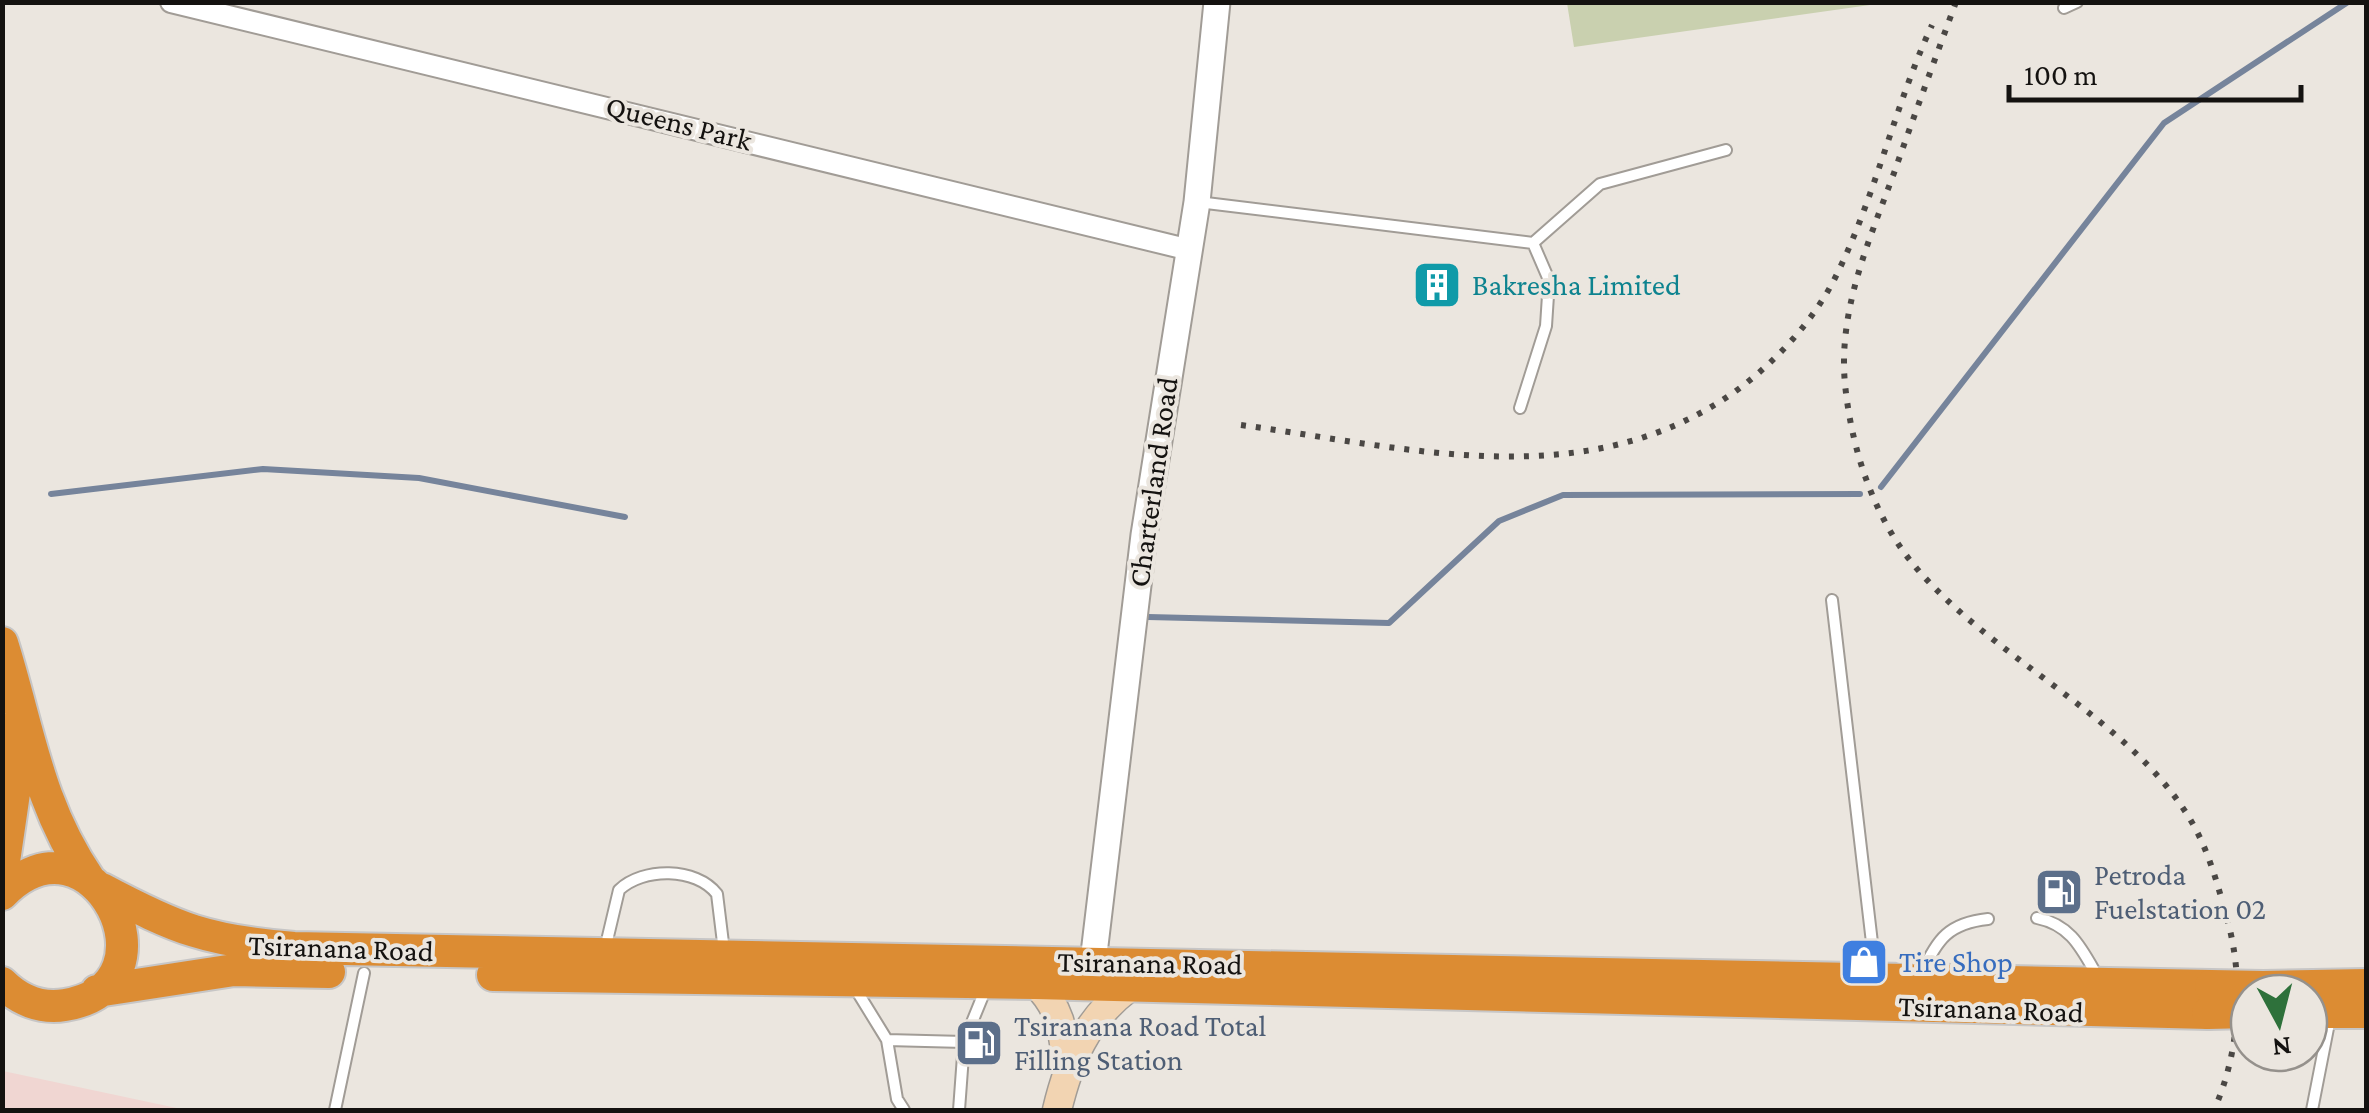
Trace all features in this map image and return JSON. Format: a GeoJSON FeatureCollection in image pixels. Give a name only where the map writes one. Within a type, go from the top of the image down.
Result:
{"type":"FeatureCollection","features":[{"type":"Feature","properties":{"kind":"highway"},"geometry":{"type":"LineString","coordinates":[[2,643],[45,802],[60,837],[120,917],[122,950],[109,980],[97,992]]}},
{"type":"Feature","properties":{"kind":"highway"},"geometry":{"type":"LineString","coordinates":[[2,876],[14,794],[14,683]]}},
{"type":"Feature","properties":{"kind":"highway"},"geometry":{"type":"LineString","coordinates":[[2,894],[25,876],[41,871],[74,872],[95,884]]}},
{"type":"Feature","properties":{"kind":"highway","name":"Tsiranana Road"},"geometry":{"type":"LineString","coordinates":[[95,884],[175,928],[230,943],[366,951],[2102,984],[2209,1000]]}},
{"type":"Feature","properties":{"kind":"highway","name":"Tsiranana Road"},"geometry":{"type":"LineString","coordinates":[[8,995],[51,1007],[67,1005],[97,992],[234,970],[1035,982],[1128,988],[2209,1000]]}},
{"type":"Feature","properties":{"kind":"highway"},"geometry":{"type":"LineString","coordinates":[[2329,990],[2366,985]]}},
{"type":"Feature","properties":{"kind":"highway"},"geometry":{"type":"LineString","coordinates":[[2209,1000],[2229,1000]]}},
{"type":"Feature","properties":{"kind":"highway"},"geometry":{"type":"LineString","coordinates":[[2329,1012],[2366,1012]]}},
{"type":"Feature","properties":{"kind":"main road"},"geometry":{"type":"LineString","coordinates":[[1035,982],[1054,1002],[1062,1020],[1067,1066]]}},
{"type":"Feature","properties":{"kind":"main road"},"geometry":{"type":"LineString","coordinates":[[1057,1110],[1067,1066],[1104,1006],[1128,988]]}},
{"type":"Feature","properties":{"kind":"street","name":"Queens Park"},"geometry":{"type":"LineString","coordinates":[[171,2],[646,114],[1186,249]]}},
{"type":"Feature","properties":{"kind":"street","name":"Charterland Road"},"geometry":{"type":"LineString","coordinates":[[1093,962],[1144,535],[1196,202],[1218,2]]}},
{"type":"Feature","properties":{"kind":"lane"},"geometry":{"type":"LineString","coordinates":[[2064,8],[2077,2]]}},
{"type":"Feature","properties":{"kind":"lane"},"geometry":{"type":"LineString","coordinates":[[1196,202],[1533,243],[1600,184],[1726,150]]}},
{"type":"Feature","properties":{"kind":"lane"},"geometry":{"type":"LineString","coordinates":[[1520,408],[1546,326],[1549,280],[1533,243]]}},
{"type":"Feature","properties":{"kind":"lane"},"geometry":{"type":"LineString","coordinates":[[1832,600],[1876,979]]}},
{"type":"Feature","properties":{"kind":"lane"},"geometry":{"type":"LineString","coordinates":[[604,954],[619,890],[640,875],[670,875],[698,877],[717,894],[724,956]]}},
{"type":"Feature","properties":{"kind":"lane"},"geometry":{"type":"LineString","coordinates":[[1918,981],[1936,941],[1953,926],[1988,918]]}},
{"type":"Feature","properties":{"kind":"lane"},"geometry":{"type":"LineString","coordinates":[[2037,918],[2074,936],[2102,984]]}},
{"type":"Feature","properties":{"kind":"lane"},"geometry":{"type":"LineString","coordinates":[[335,1110],[364,973]]}},
{"type":"Feature","properties":{"kind":"lane"},"geometry":{"type":"LineString","coordinates":[[851,982],[887,1040],[897,1099],[904,1110]]}},
{"type":"Feature","properties":{"kind":"lane"},"geometry":{"type":"LineString","coordinates":[[959,1110],[964,1042],[988,982]]}},
{"type":"Feature","properties":{"kind":"lane"},"geometry":{"type":"LineString","coordinates":[[887,1040],[964,1042]]}},
{"type":"Feature","properties":{"kind":"lane"},"geometry":{"type":"LineString","coordinates":[[2312,1110],[2315,1073]]}},
{"type":"Feature","properties":{"kind":"shaded area"},"geometry":{"type":"Polygon","coordinates":[[[3,1071],[186,1110],[3,1110],[3,1071]]]}},
{"type":"Feature","properties":{"kind":"green space"},"geometry":{"type":"Polygon","coordinates":[[[1567,2],[1884,3],[1574,47],[1567,2]]]}},
{"type":"Feature","properties":{"kind":"waterway"},"geometry":{"type":"LineString","coordinates":[[1881,487],[2164,123],[2348,2]]}},
{"type":"Feature","properties":{"kind":"waterway"},"geometry":{"type":"LineString","coordinates":[[51,494],[263,469],[419,478],[625,517]]}},
{"type":"Feature","properties":{"kind":"waterway"},"geometry":{"type":"LineString","coordinates":[[1148,617],[1389,623],[1499,521],[1563,495],[1860,494]]}},
{"type":"Feature","properties":{"kind":"railway"},"geometry":{"type":"LineString","coordinates":[[1956,2],[1866,250],[1851,303],[1844,356],[1852,430],[1874,498],[1909,559],[1978,627],[2135,753],[2168,788],[2194,826],[2229,926],[2236,972],[2234,1043],[2214,1110]]}},
{"type":"Feature","properties":{"kind":"railway"},"geometry":{"type":"LineString","coordinates":[[1241,425],[1434,452],[1498,456],[1561,454],[1622,443],[1682,422],[1740,388],[1768,365],[1805,325],[1825,296],[1861,218],[1932,25]]}},
{"type":"Feature","properties":{"kind":"place","name":"Bakresha Limited"},"geometry":{"type":"Point","coordinates":[1437,285]}},
{"type":"Feature","properties":{"kind":"place","name":"Petroda Fuelstation 02"},"geometry":{"type":"Point","coordinates":[2059,892]}},
{"type":"Feature","properties":{"kind":"place","name":"Tire Shop"},"geometry":{"type":"Point","coordinates":[1864,962]}},
{"type":"Feature","properties":{"kind":"place","name":"Tsiranana Road Total Filling Station"},"geometry":{"type":"Point","coordinates":[979,1043]}}]}
